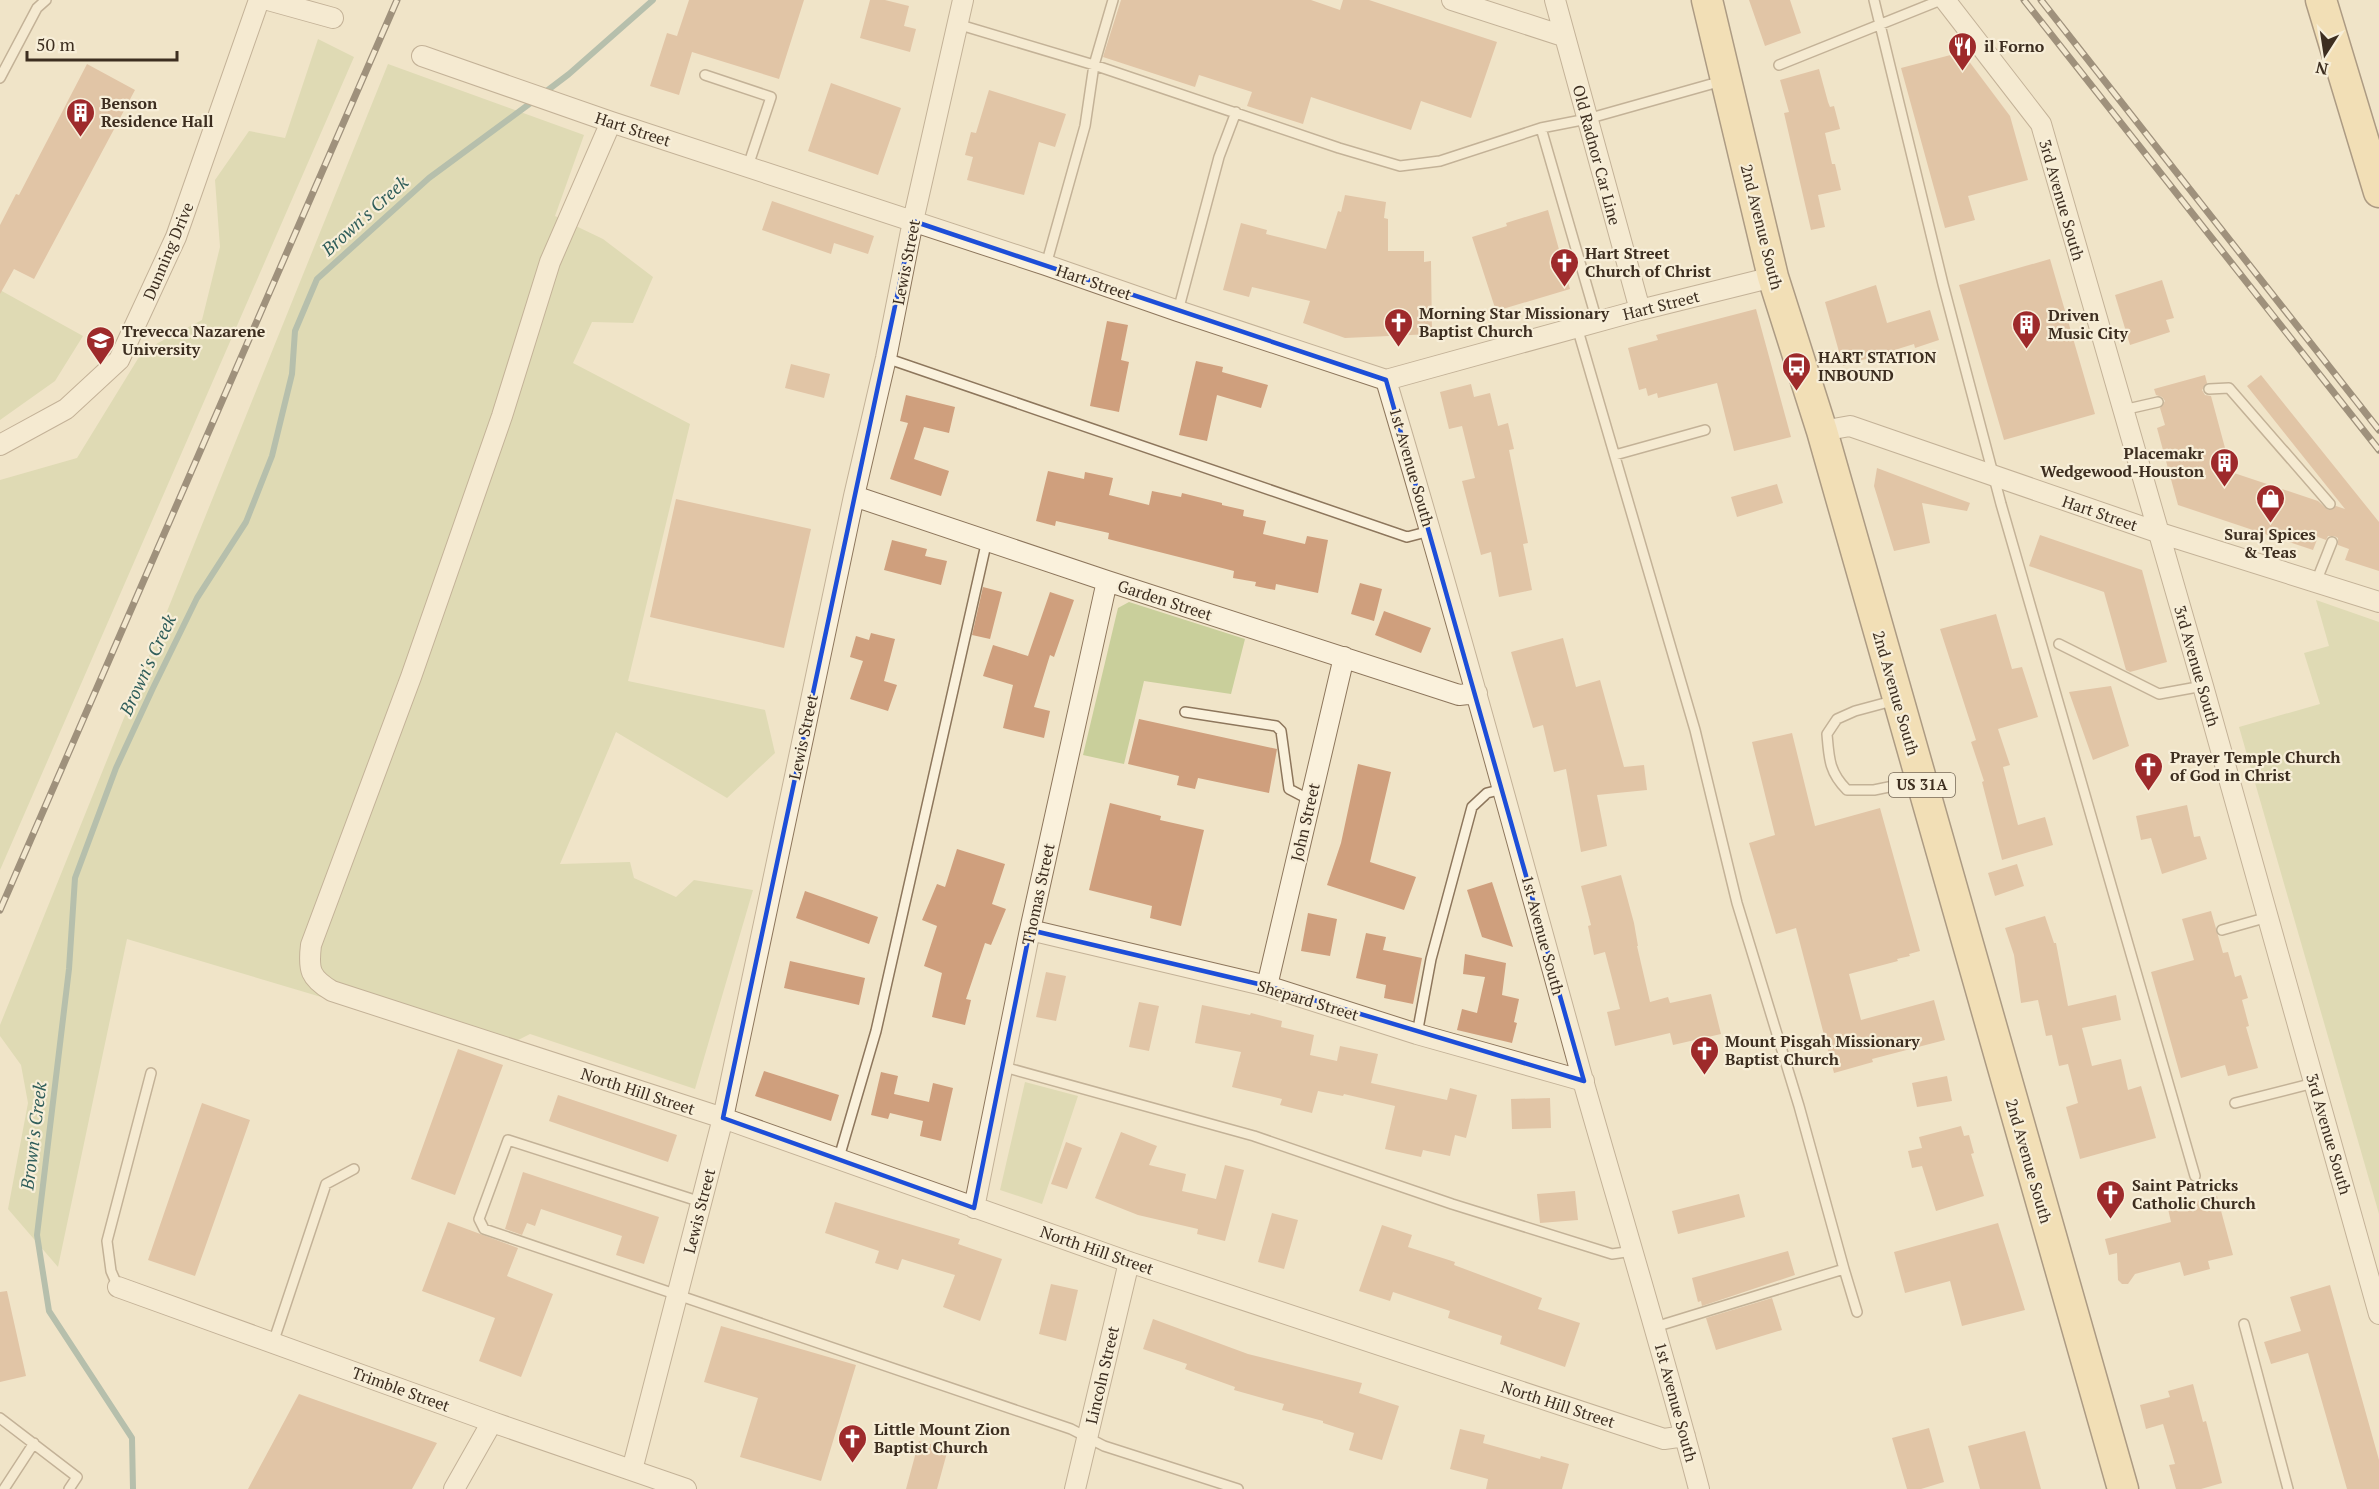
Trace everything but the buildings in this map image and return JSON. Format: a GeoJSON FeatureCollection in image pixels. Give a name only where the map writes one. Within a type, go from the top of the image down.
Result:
{"type":"FeatureCollection","features":[{"type":"Feature","properties":{"kind":"main road","name":"2nd Avenue South"},"geometry":{"type":"LineString","coordinates":[[1707,0],[1773,277],[1822,431],[2123,1489]]}},
{"type":"Feature","properties":{"kind":"main road"},"geometry":{"type":"LineString","coordinates":[[2320,0],[2366,131],[2379,192]]}},
{"type":"Feature","properties":{"kind":"street","name":"Dunning Drive"},"geometry":{"type":"LineString","coordinates":[[0,445],[66,410],[119,360],[176,237],[259,0]]}},
{"type":"Feature","properties":{"kind":"street"},"geometry":{"type":"LineString","coordinates":[[268,0],[333,18]]}},
{"type":"Feature","properties":{"kind":"street","name":"Lewis Street"},"geometry":{"type":"LineString","coordinates":[[632,1470],[723,1118],[854,496],[963,0]]}},
{"type":"Feature","properties":{"kind":"street"},"geometry":{"type":"LineString","coordinates":[[1452,0],[1563,36]]}},
{"type":"Feature","properties":{"kind":"street","name":"Old Radnor Car Line"},"geometry":{"type":"LineString","coordinates":[[1555,0],[1563,36],[1640,310]]}},
{"type":"Feature","properties":{"kind":"street","name":"3rd Avenue South"},"geometry":{"type":"LineString","coordinates":[[1943,0],[2041,124],[2160,533],[2379,1314]]}},
{"type":"Feature","properties":{"kind":"street","name":"Hart Street"},"geometry":{"type":"LineString","coordinates":[[422,56],[611,122],[1386,380],[1598,321],[1773,277]]}},
{"type":"Feature","properties":{"kind":"street","name":"North Hill Street"},"geometry":{"type":"LineString","coordinates":[[611,122],[550,262],[502,416],[411,677],[311,945],[308,965],[316,982],[332,992],[723,1118],[838,1161],[1128,1262],[1664,1439],[1685,1436]]}},
{"type":"Feature","properties":{"kind":"street","name":"1st Avenue South"},"geometry":{"type":"LineString","coordinates":[[1386,380],[1477,693],[1699,1489]]}},
{"type":"Feature","properties":{"kind":"street","name":"Hart Street"},"geometry":{"type":"LineString","coordinates":[[1822,431],[1850,426],[2160,533],[2379,602]]}},
{"type":"Feature","properties":{"kind":"street","name":"Garden Street"},"geometry":{"type":"LineString","coordinates":[[854,496],[1458,695],[1477,693]]}},
{"type":"Feature","properties":{"kind":"street","name":"Thomas Street"},"geometry":{"type":"LineString","coordinates":[[974,1208],[1030,930],[1107,581]]}},
{"type":"Feature","properties":{"kind":"street","name":"John Street"},"geometry":{"type":"LineString","coordinates":[[1267,986],[1344,657]]}},
{"type":"Feature","properties":{"kind":"street","name":"Shepard Street"},"geometry":{"type":"LineString","coordinates":[[1030,930],[1267,986],[1417,1034],[1584,1081]]}},
{"type":"Feature","properties":{"kind":"street","name":"Lincoln Street"},"geometry":{"type":"LineString","coordinates":[[1075,1489],[1128,1262]]}},
{"type":"Feature","properties":{"kind":"street","name":"Trimble Street"},"geometry":{"type":"LineString","coordinates":[[118,1287],[492,1422],[686,1489]]}},
{"type":"Feature","properties":{"kind":"street"},"geometry":{"type":"LineString","coordinates":[[454,1489],[492,1422]]}},
{"type":"Feature","properties":{"kind":"lane"},"geometry":{"type":"LineString","coordinates":[[0,78],[37,8],[46,0]]}},
{"type":"Feature","properties":{"kind":"lane"},"geometry":{"type":"LineString","coordinates":[[1046,265],[1085,126],[1094,65],[1113,0]]}},
{"type":"Feature","properties":{"kind":"lane"},"geometry":{"type":"LineString","coordinates":[[1874,0],[1943,284],[1994,476],[2195,1176]]}},
{"type":"Feature","properties":{"kind":"lane"},"geometry":{"type":"LineString","coordinates":[[1779,65],[1943,0]]}},
{"type":"Feature","properties":{"kind":"lane"},"geometry":{"type":"LineString","coordinates":[[957,24],[1094,65],[1400,166],[1440,161],[1541,128],[1587,118],[1727,79]]}},
{"type":"Feature","properties":{"kind":"lane"},"geometry":{"type":"LineString","coordinates":[[705,75],[771,97],[747,166]]}},
{"type":"Feature","properties":{"kind":"lane"},"geometry":{"type":"LineString","coordinates":[[1178,311],[1219,157],[1236,112]]}},
{"type":"Feature","properties":{"kind":"lane"},"geometry":{"type":"LineString","coordinates":[[1541,128],[1598,321]]}},
{"type":"Feature","properties":{"kind":"lane"},"geometry":{"type":"LineString","coordinates":[[1577,327],[1695,730],[1737,903],[1799,1106],[1857,1311]]}},
{"type":"Feature","properties":{"kind":"lane"},"geometry":{"type":"LineString","coordinates":[[886,358],[1407,537],[1430,531]]}},
{"type":"Feature","properties":{"kind":"lane"},"geometry":{"type":"LineString","coordinates":[[2209,388],[2229,388],[2330,504]]}},
{"type":"Feature","properties":{"kind":"lane"},"geometry":{"type":"LineString","coordinates":[[2123,410],[2158,402]]}},
{"type":"Feature","properties":{"kind":"lane"},"geometry":{"type":"LineString","coordinates":[[1615,455],[1705,429]]}},
{"type":"Feature","properties":{"kind":"lane"},"geometry":{"type":"LineString","coordinates":[[838,1161],[876,1031],[987,540]]}},
{"type":"Feature","properties":{"kind":"lane"},"geometry":{"type":"LineString","coordinates":[[2316,582],[2332,542]]}},
{"type":"Feature","properties":{"kind":"lane"},"geometry":{"type":"LineString","coordinates":[[2059,644],[2159,694],[2203,686]]}},
{"type":"Feature","properties":{"kind":"lane"},"geometry":{"type":"LineString","coordinates":[[1898,700],[1855,711],[1837,719],[1827,734],[1830,765],[1839,782],[1847,790],[1874,790],[1921,780]]}},
{"type":"Feature","properties":{"kind":"lane"},"geometry":{"type":"LineString","coordinates":[[1185,712],[1276,726],[1281,731],[1289,789],[1310,800]]}},
{"type":"Feature","properties":{"kind":"lane"},"geometry":{"type":"LineString","coordinates":[[1417,1034],[1431,959],[1472,807],[1487,793],[1503,789]]}},
{"type":"Feature","properties":{"kind":"lane"},"geometry":{"type":"LineString","coordinates":[[2222,930],[2268,917]]}},
{"type":"Feature","properties":{"kind":"lane"},"geometry":{"type":"LineString","coordinates":[[1004,1067],[1254,1137],[1452,1204],[1612,1254],[1633,1251]]}},
{"type":"Feature","properties":{"kind":"lane"},"geometry":{"type":"LineString","coordinates":[[118,1287],[111,1271],[107,1241],[151,1073]]}},
{"type":"Feature","properties":{"kind":"lane"},"geometry":{"type":"LineString","coordinates":[[2235,1103],[2314,1083]]}},
{"type":"Feature","properties":{"kind":"lane"},"geometry":{"type":"LineString","coordinates":[[701,1202],[508,1140],[479,1219],[484,1229],[1071,1429],[1104,1446],[1238,1489]]}},
{"type":"Feature","properties":{"kind":"lane"},"geometry":{"type":"LineString","coordinates":[[273,1343],[326,1184],[354,1169]]}},
{"type":"Feature","properties":{"kind":"lane"},"geometry":{"type":"LineString","coordinates":[[1655,1327],[1844,1269]]}},
{"type":"Feature","properties":{"kind":"lane"},"geometry":{"type":"LineString","coordinates":[[2244,1324],[2288,1489]]}},
{"type":"Feature","properties":{"kind":"lane"},"geometry":{"type":"LineString","coordinates":[[0,1418],[77,1477],[69,1489]]}},
{"type":"Feature","properties":{"kind":"lane"},"geometry":{"type":"LineString","coordinates":[[4,1489],[34,1443]]}},
{"type":"Feature","properties":{"kind":"highlighted area"},"geometry":{"type":"Polygon","coordinates":[[[913,221],[1386,380],[1584,1081],[1267,986],[1030,930],[974,1208],[723,1118],[913,221]]]}},
{"type":"Feature","properties":{"kind":"green space"},"geometry":{"type":"Polygon","coordinates":[[[318,39],[354,57],[0,870],[0,480],[77,458],[139,357],[158,343],[202,320],[220,247],[215,180],[249,131],[285,138],[318,39]]]}},
{"type":"Feature","properties":{"kind":"green space"},"geometry":{"type":"Polygon","coordinates":[[[388,64],[584,135],[555,216],[603,239],[653,277],[633,323],[592,322],[573,363],[690,424],[628,681],[765,710],[775,753],[727,798],[616,732],[560,864],[630,862],[634,878],[676,897],[694,880],[753,890],[695,1089],[530,1034],[499,1050],[127,939],[58,1267],[8,1209],[28,1103],[21,1065],[0,1036],[0,1025],[388,64]]]}},
{"type":"Feature","properties":{"kind":"green space"},"geometry":{"type":"Polygon","coordinates":[[[0,290],[83,336],[55,381],[0,420],[0,290]]]}},
{"type":"Feature","properties":{"kind":"green space"},"geometry":{"type":"Polygon","coordinates":[[[2316,600],[2379,622],[2379,1214],[2239,727],[2320,704],[2304,653],[2329,646],[2316,600]]]}},
{"type":"Feature","properties":{"kind":"green space"},"geometry":{"type":"Polygon","coordinates":[[[1129,602],[1245,639],[1231,694],[1144,681],[1124,764],[1083,755],[1118,608],[1129,602]]]}},
{"type":"Feature","properties":{"kind":"green space"},"geometry":{"type":"Polygon","coordinates":[[[1025,1082],[1078,1096],[1042,1204],[1000,1190],[1025,1082]]]}},
{"type":"Feature","properties":{"kind":"waterway","name":"Brown's Creek"},"geometry":{"type":"LineString","coordinates":[[544,93],[653,0]]}},
{"type":"Feature","properties":{"kind":"waterway","name":"Brown's Creek"},"geometry":{"type":"LineString","coordinates":[[133,1489],[132,1438],[49,1311],[37,1235],[69,969],[75,878],[116,768],[153,688],[197,598],[246,522],[272,456],[292,374],[295,331],[317,279],[429,178],[536,99]]}},
{"type":"Feature","properties":{"kind":"railway"},"geometry":{"type":"LineString","coordinates":[[0,910],[397,0]]}},
{"type":"Feature","properties":{"kind":"railway"},"geometry":{"type":"LineString","coordinates":[[2024,0],[2379,450]]}},
{"type":"Feature","properties":{"kind":"railway"},"geometry":{"type":"LineString","coordinates":[[2041,0],[2379,430]]}},
{"type":"Feature","properties":{"kind":"place","name":"il Forno"},"geometry":{"type":"Point","coordinates":[1963,72]}},
{"type":"Feature","properties":{"kind":"place","name":"Benson Residence Hall"},"geometry":{"type":"Point","coordinates":[80,138]}},
{"type":"Feature","properties":{"kind":"place","name":"Hart Street Church of Christ"},"geometry":{"type":"Point","coordinates":[1564,288]}},
{"type":"Feature","properties":{"kind":"place","name":"Morning Star Missionary Baptist Church"},"geometry":{"type":"Point","coordinates":[1398,348]}},
{"type":"Feature","properties":{"kind":"place","name":"Driven Music City"},"geometry":{"type":"Point","coordinates":[2027,350]}},
{"type":"Feature","properties":{"kind":"place","name":"Trevecca Nazarene University"},"geometry":{"type":"Point","coordinates":[101,366]}},
{"type":"Feature","properties":{"kind":"place","name":"HART STATION INBOUND"},"geometry":{"type":"Point","coordinates":[1797,392]}},
{"type":"Feature","properties":{"kind":"place","name":"Placemakr Wedgewood-Houston"},"geometry":{"type":"Point","coordinates":[2225,488]}},
{"type":"Feature","properties":{"kind":"place","name":"Suraj Spices & Teas"},"geometry":{"type":"Point","coordinates":[2270,524]}},
{"type":"Feature","properties":{"kind":"place","name":"Prayer Temple Church of God in Christ"},"geometry":{"type":"Point","coordinates":[2149,792]}},
{"type":"Feature","properties":{"kind":"place","name":"Mount Pisgah Missionary Baptist Church"},"geometry":{"type":"Point","coordinates":[1704,1076]}},
{"type":"Feature","properties":{"kind":"place","name":"Saint Patricks Catholic Church"},"geometry":{"type":"Point","coordinates":[2111,1220]}},
{"type":"Feature","properties":{"kind":"place","name":"Little Mount Zion Baptist Church"},"geometry":{"type":"Point","coordinates":[853,1464]}}]}
